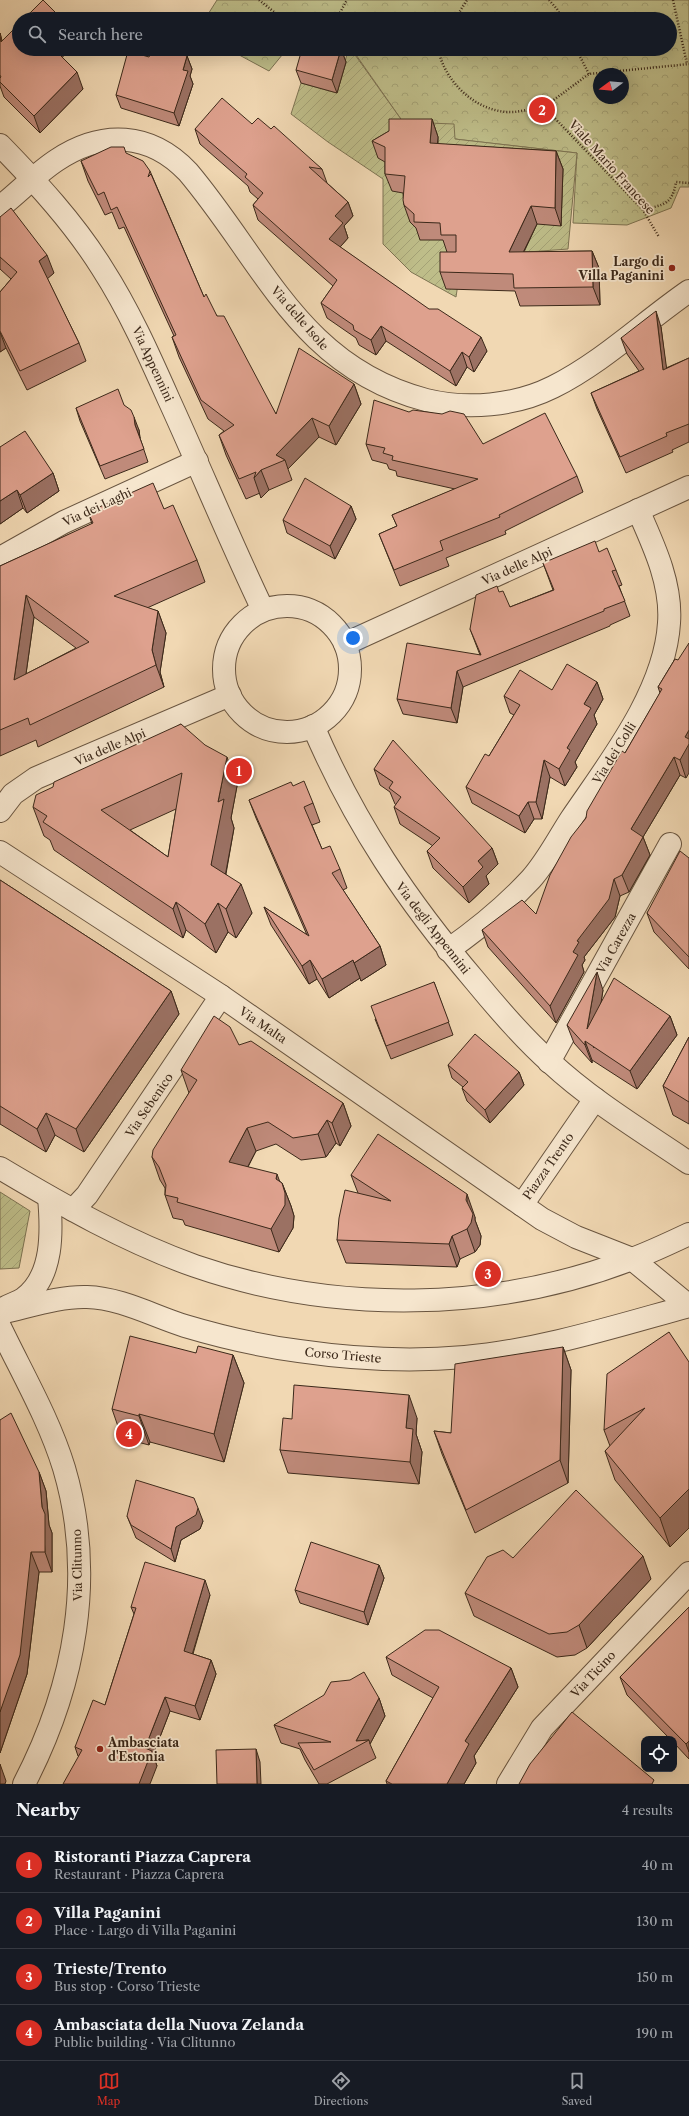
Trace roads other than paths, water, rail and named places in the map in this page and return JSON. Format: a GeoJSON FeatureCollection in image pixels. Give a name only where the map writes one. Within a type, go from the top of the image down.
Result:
{"type":"FeatureCollection","features":[{"type":"Feature","properties":{"kind":"street","name":"Via delle Isole"},"geometry":{"type":"LineString","coordinates":[[0,207],[56,161],[83,146],[112,139],[132,140],[152,145],[176,161],[188,172],[288,307],[321,344],[341,361],[384,385],[439,403],[479,405],[495,404],[541,392],[583,370],[689,292]]}},
{"type":"Feature","properties":{"kind":"street","name":"Via Appennini"},"geometry":{"type":"LineString","coordinates":[[0,145],[34,180],[80,236],[119,295],[144,343],[263,610]]}},
{"type":"Feature","properties":{"kind":"street","name":"Via dei Laghi"},"geometry":{"type":"LineString","coordinates":[[0,558],[64,522],[197,461]]}},
{"type":"Feature","properties":{"kind":"street","name":"Via delle Alpi"},"geometry":{"type":"LineString","coordinates":[[345,644],[689,487]]}},
{"type":"Feature","properties":{"kind":"street","name":"Via dei Colli"},"geometry":{"type":"LineString","coordinates":[[448,950],[505,906],[536,873],[607,767],[656,680],[667,645],[670,621],[668,597],[660,563],[638,510]]}},
{"type":"Feature","properties":{"kind":"street"},"geometry":{"type":"LineString","coordinates":[[282,606],[301,607],[313,612],[333,626],[345,644],[350,663],[349,682],[342,700],[329,716],[313,726],[295,732],[276,731],[258,725],[243,715],[230,695],[224,675],[225,655],[233,636],[246,620],[263,610],[282,606]]}},
{"type":"Feature","properties":{"kind":"street","name":"Via delle Alpi"},"geometry":{"type":"LineString","coordinates":[[0,811],[13,794],[36,778],[230,695]]}},
{"type":"Feature","properties":{"kind":"street","name":"Via degli Appennini"},"geometry":{"type":"LineString","coordinates":[[313,726],[346,796],[379,855],[448,950],[503,1013],[549,1062],[594,1099]]}},
{"type":"Feature","properties":{"kind":"street","name":"Via Carezza"},"geometry":{"type":"LineString","coordinates":[[549,1062],[670,844]]}},
{"type":"Feature","properties":{"kind":"street","name":"Via Malta"},"geometry":{"type":"LineString","coordinates":[[0,852],[221,996],[522,1205]]}},
{"type":"Feature","properties":{"kind":"street","name":"Via Sebenico"},"geometry":{"type":"LineString","coordinates":[[73,1210],[90,1191],[221,996]]}},
{"type":"Feature","properties":{"kind":"street"},"geometry":{"type":"LineString","coordinates":[[594,1099],[689,1163]]}},
{"type":"Feature","properties":{"kind":"street","name":"Piazza Trento"},"geometry":{"type":"LineString","coordinates":[[594,1099],[522,1205],[559,1229],[632,1259],[689,1306]]}},
{"type":"Feature","properties":{"kind":"street"},"geometry":{"type":"LineString","coordinates":[[0,1168],[73,1210],[139,1243],[194,1266],[221,1274],[286,1289],[350,1298],[421,1300],[497,1294],[541,1286],[632,1259],[689,1234]]}},
{"type":"Feature","properties":{"kind":"street"},"geometry":{"type":"LineString","coordinates":[[0,1312],[31,1292],[47,1261],[52,1239],[48,1197]]}},
{"type":"Feature","properties":{"kind":"street","name":"Corso Trieste"},"geometry":{"type":"LineString","coordinates":[[0,1312],[72,1298],[100,1298],[118,1302],[184,1325],[270,1346],[323,1354],[425,1360],[466,1357],[534,1346],[610,1328],[689,1306]]}},
{"type":"Feature","properties":{"kind":"street","name":"Via Clitunno"},"geometry":{"type":"LineString","coordinates":[[0,1327],[45,1420],[61,1460],[72,1502],[78,1547],[77,1622],[70,1662],[54,1718],[24,1784]]}},
{"type":"Feature","properties":{"kind":"street","name":"Via Ticino"},"geometry":{"type":"LineString","coordinates":[[508,1784],[542,1728],[689,1573]]}},
{"type":"Feature","properties":{"kind":"place","name":"Villa Paganini"},"geometry":{"type":"Point","coordinates":[542,110]}},
{"type":"Feature","properties":{"kind":"place","name":"Largo di Villa Paganini"},"geometry":{"type":"Point","coordinates":[672,268]}},
{"type":"Feature","properties":{"kind":"place","name":"Ristoranti Piazza Caprera"},"geometry":{"type":"Point","coordinates":[239,771]}},
{"type":"Feature","properties":{"kind":"place","name":"Trieste/Trento"},"geometry":{"type":"Point","coordinates":[488,1274]}},
{"type":"Feature","properties":{"kind":"place","name":"Ambasciata della Nuova Zelanda"},"geometry":{"type":"Point","coordinates":[129,1434]}},
{"type":"Feature","properties":{"kind":"place","name":"Ambasciata d'Estonia"},"geometry":{"type":"Point","coordinates":[100,1749]}}]}
